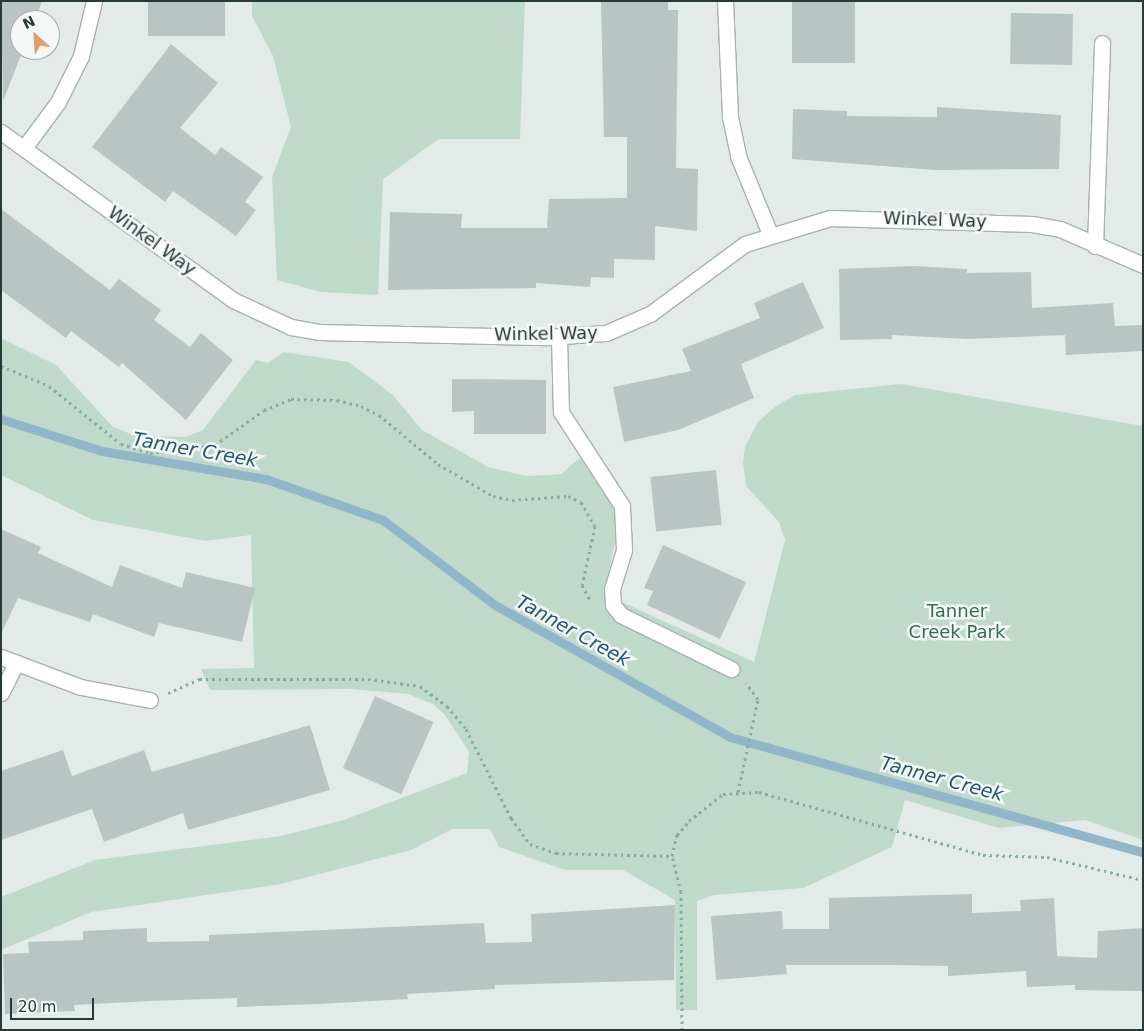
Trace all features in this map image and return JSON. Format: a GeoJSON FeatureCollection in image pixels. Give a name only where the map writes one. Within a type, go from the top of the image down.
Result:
{"type":"FeatureCollection","features":[{"type":"Feature","properties":{"kind":"street"},"geometry":{"type":"LineString","coordinates":[[24,148],[58,102],[81,56],[94,1]]}},
{"type":"Feature","properties":{"kind":"street"},"geometry":{"type":"LineString","coordinates":[[725,1],[732,127],[738,156],[770,234]]}},
{"type":"Feature","properties":{"kind":"street"},"geometry":{"type":"LineString","coordinates":[[1095,246],[1102,43]]}},
{"type":"Feature","properties":{"kind":"street","name":"Winkel Way"},"geometry":{"type":"LineString","coordinates":[[1,132],[233,300],[291,327],[319,332],[559,337],[606,333],[632,323],[686,291],[745,244],[770,234],[830,218],[949,220],[1060,229],[1095,246],[1143,265]]}},
{"type":"Feature","properties":{"kind":"street"},"geometry":{"type":"LineString","coordinates":[[559,337],[561,412],[622,506],[624,550],[610,597],[621,615],[731,669]]}},
{"type":"Feature","properties":{"kind":"street"},"geometry":{"type":"LineString","coordinates":[[1,657],[80,687],[150,700]]}},
{"type":"Feature","properties":{"kind":"street"},"geometry":{"type":"LineString","coordinates":[[1,692],[16,663]]}},
{"type":"Feature","properties":{"kind":"path"},"geometry":{"type":"LineString","coordinates":[[1,366],[49,386],[121,444],[150,452],[215,446],[264,410],[291,400],[338,400],[361,406],[379,415],[438,464],[493,496],[512,500],[568,496],[581,502],[591,514],[596,539],[584,594],[621,615]]}},
{"type":"Feature","properties":{"kind":"path"},"geometry":{"type":"LineString","coordinates":[[731,669],[756,692],[752,731],[738,792]]}},
{"type":"Feature","properties":{"kind":"path"},"geometry":{"type":"LineString","coordinates":[[150,700],[199,679],[368,679],[420,686],[447,706],[466,729],[511,818],[530,844],[556,853],[672,856]]}},
{"type":"Feature","properties":{"kind":"path"},"geometry":{"type":"LineString","coordinates":[[682,1030],[681,892],[672,856],[678,835],[700,810],[723,794],[738,792],[819,807],[983,855],[1047,857],[1143,880]]}},
{"type":"Feature","properties":{"kind":"green space"},"geometry":{"type":"Polygon","coordinates":[[[252,1],[525,1],[520,139],[439,139],[383,179],[378,295],[321,292],[277,280],[272,177],[291,127],[273,56],[252,16],[252,1]]]}},
{"type":"Feature","properties":{"kind":"green space","name":"Tanner Creek Park"},"geometry":{"type":"Polygon","coordinates":[[[1,338],[56,365],[113,427],[136,436],[185,437],[203,430],[256,360],[268,363],[283,352],[349,362],[393,395],[422,430],[488,467],[526,476],[561,474],[580,458],[615,508],[615,542],[604,594],[754,662],[785,540],[779,522],[746,486],[743,462],[745,447],[758,422],[776,406],[795,395],[901,384],[1143,426],[1143,840],[1085,820],[999,828],[905,800],[892,847],[803,888],[714,895],[697,901],[697,1010],[676,1010],[675,900],[623,870],[565,870],[499,847],[490,829],[452,829],[411,850],[281,884],[91,912],[1,950],[1,897],[95,860],[281,836],[344,820],[467,773],[469,752],[445,715],[433,704],[408,694],[349,689],[210,690],[201,669],[254,668],[251,535],[206,541],[93,520],[1,475],[1,338]]]}},
{"type":"Feature","properties":{"kind":"building"},"geometry":{"type":"Polygon","coordinates":[[[1,1],[42,1],[39,10],[10,10],[10,60],[19,60],[3,101],[1,1]]]}},
{"type":"Feature","properties":{"kind":"building"},"geometry":{"type":"Polygon","coordinates":[[[148,1],[225,1],[225,36],[148,36],[148,1]]]}},
{"type":"Feature","properties":{"kind":"building"},"geometry":{"type":"Polygon","coordinates":[[[601,1],[668,1],[668,10],[678,10],[676,168],[698,169],[697,231],[655,226],[655,260],[614,259],[614,278],[591,277],[590,287],[536,283],[536,288],[388,290],[390,212],[462,214],[461,228],[547,228],[549,199],[627,198],[627,137],[604,137],[601,1]]]}},
{"type":"Feature","properties":{"kind":"building"},"geometry":{"type":"Polygon","coordinates":[[[792,1],[855,1],[855,63],[792,63],[792,1]]]}},
{"type":"Feature","properties":{"kind":"building"},"geometry":{"type":"Polygon","coordinates":[[[1011,13],[1073,14],[1072,65],[1010,64],[1011,13]]]}},
{"type":"Feature","properties":{"kind":"building"},"geometry":{"type":"Polygon","coordinates":[[[171,44],[218,83],[180,128],[215,155],[221,147],[263,177],[245,202],[256,210],[236,236],[173,191],[165,202],[92,147],[171,44]]]}},
{"type":"Feature","properties":{"kind":"building"},"geometry":{"type":"Polygon","coordinates":[[[937,107],[1061,115],[1059,169],[935,170],[792,159],[793,109],[847,111],[847,116],[937,117],[937,107]]]}},
{"type":"Feature","properties":{"kind":"building"},"geometry":{"type":"Polygon","coordinates":[[[1,209],[110,290],[119,279],[161,310],[154,320],[190,347],[201,333],[233,360],[186,420],[122,363],[119,367],[71,331],[66,338],[1,290],[1,209]]]}},
{"type":"Feature","properties":{"kind":"building"},"geometry":{"type":"Polygon","coordinates":[[[914,266],[967,269],[967,273],[1031,272],[1032,308],[1113,303],[1115,326],[1143,325],[1143,351],[1066,355],[1065,335],[967,339],[892,335],[892,339],[840,340],[839,269],[914,266]]]}},
{"type":"Feature","properties":{"kind":"building"},"geometry":{"type":"Polygon","coordinates":[[[803,282],[824,328],[741,364],[754,398],[678,430],[624,442],[613,387],[691,371],[682,349],[760,318],[754,303],[803,282]]]}},
{"type":"Feature","properties":{"kind":"building"},"geometry":{"type":"Polygon","coordinates":[[[452,379],[546,380],[546,434],[474,434],[474,411],[452,412],[452,379]]]}},
{"type":"Feature","properties":{"kind":"building"},"geometry":{"type":"Polygon","coordinates":[[[716,470],[722,525],[656,532],[650,477],[716,470]]]}},
{"type":"Feature","properties":{"kind":"building"},"geometry":{"type":"Polygon","coordinates":[[[1,529],[41,547],[38,553],[112,587],[120,565],[182,588],[186,572],[255,588],[242,642],[159,623],[154,637],[93,614],[90,622],[18,598],[1,634],[1,529]]]}},
{"type":"Feature","properties":{"kind":"building"},"geometry":{"type":"Polygon","coordinates":[[[663,545],[746,582],[720,639],[647,605],[653,591],[644,588],[663,545]]]}},
{"type":"Feature","properties":{"kind":"building"},"geometry":{"type":"Polygon","coordinates":[[[375,696],[433,722],[401,794],[343,768],[375,696]]]}},
{"type":"Feature","properties":{"kind":"building"},"geometry":{"type":"Polygon","coordinates":[[[310,725],[330,790],[188,830],[183,813],[104,842],[92,809],[1,840],[1,771],[63,750],[72,776],[144,750],[152,772],[310,725]]]}},
{"type":"Feature","properties":{"kind":"building"},"geometry":{"type":"Polygon","coordinates":[[[972,894],[972,913],[1021,911],[1020,900],[1054,898],[1057,956],[1097,958],[1098,931],[1143,928],[1143,991],[1075,990],[1075,985],[1027,987],[1026,971],[948,976],[948,966],[786,965],[787,974],[716,980],[711,916],[782,911],[783,929],[829,929],[829,898],[972,894]]]}},
{"type":"Feature","properties":{"kind":"building"},"geometry":{"type":"Polygon","coordinates":[[[675,905],[674,980],[495,985],[495,989],[407,994],[408,999],[318,1004],[237,1007],[237,998],[74,1005],[75,1011],[5,1014],[3,954],[29,953],[28,942],[83,940],[83,931],[147,928],[147,942],[209,941],[209,935],[484,923],[486,943],[532,942],[531,914],[675,905]]]}},
{"type":"Feature","properties":{"kind":"waterway","name":"Tanner Creek"},"geometry":{"type":"LineString","coordinates":[[1,419],[102,451],[266,479],[383,520],[495,605],[730,737],[1143,852]]}}]}
